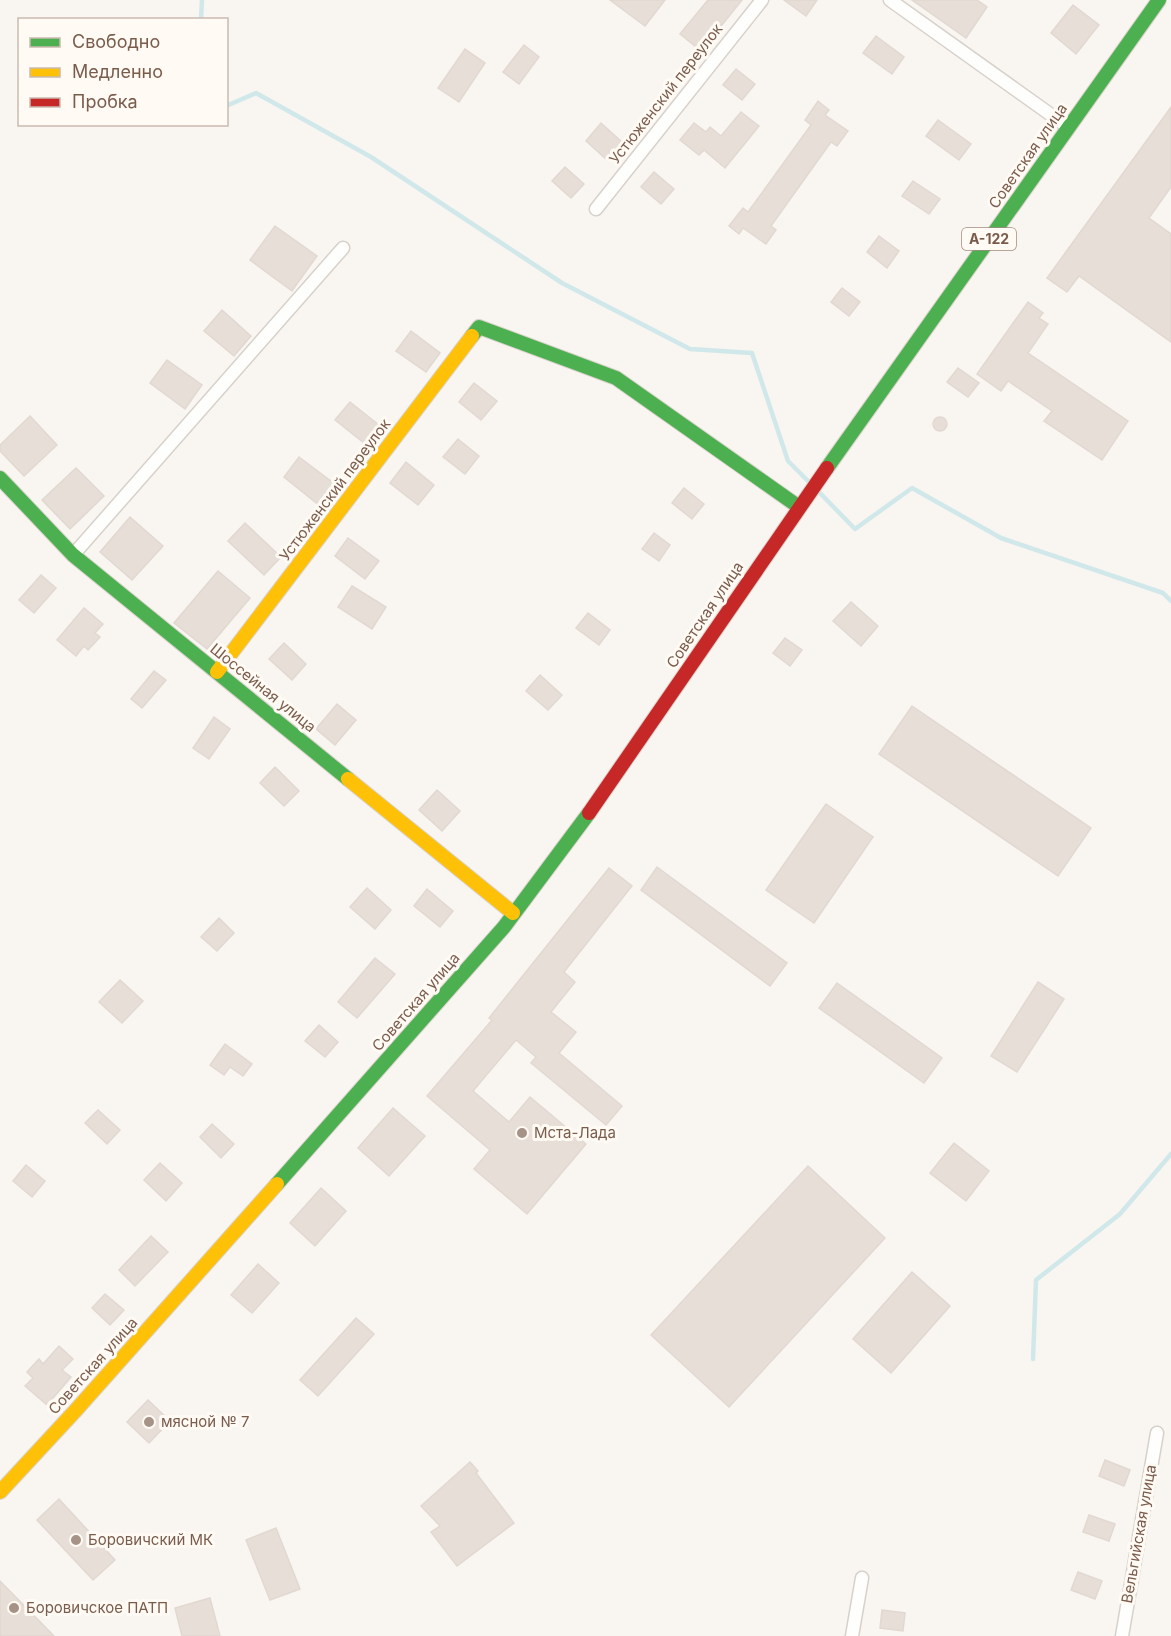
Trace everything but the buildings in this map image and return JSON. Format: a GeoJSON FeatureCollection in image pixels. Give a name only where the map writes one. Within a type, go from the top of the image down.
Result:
{"type":"FeatureCollection","features":[{"type":"Feature","properties":{"kind":"main road","name":"Советская улица"},"geometry":{"type":"LineString","coordinates":[[0,1492],[70,1418],[504,927],[576,832],[803,501],[1160,0]]}},
{"type":"Feature","properties":{"kind":"main road","name":"Устюженский переулок"},"geometry":{"type":"LineString","coordinates":[[218,672],[479,327],[616,378],[803,501]]}},
{"type":"Feature","properties":{"kind":"main road","name":"Шоссейная улица"},"geometry":{"type":"LineString","coordinates":[[0,478],[74,555],[513,914]]}},
{"type":"Feature","properties":{"kind":"street","name":"Устюженский переулок"},"geometry":{"type":"LineString","coordinates":[[596,209],[762,0]]}},
{"type":"Feature","properties":{"kind":"street"},"geometry":{"type":"LineString","coordinates":[[890,0],[1068,127]]}},
{"type":"Feature","properties":{"kind":"street"},"geometry":{"type":"LineString","coordinates":[[74,555],[343,248]]}},
{"type":"Feature","properties":{"kind":"street","name":"Вельгийская улица"},"geometry":{"type":"LineString","coordinates":[[1122,1636],[1157,1433]]}},
{"type":"Feature","properties":{"kind":"street"},"geometry":{"type":"LineString","coordinates":[[852,1636],[862,1578]]}},
{"type":"Feature","properties":{"kind":"waterway"},"geometry":{"type":"LineString","coordinates":[[201,18],[202,0]]}},
{"type":"Feature","properties":{"kind":"waterway"},"geometry":{"type":"LineString","coordinates":[[228,105],[256,93],[371,157],[562,283],[690,349],[752,353],[788,461],[810,483]]}},
{"type":"Feature","properties":{"kind":"waterway"},"geometry":{"type":"LineString","coordinates":[[818,491],[855,529],[912,488],[1001,538],[1163,593],[1171,601]]}},
{"type":"Feature","properties":{"kind":"waterway"},"geometry":{"type":"LineString","coordinates":[[1033,1359],[1036,1280],[1120,1214],[1171,1154]]}},
{"type":"Feature","properties":{"kind":"traffic: fast"},"geometry":{"type":"LineString","coordinates":[[827,468],[1159,0]]}},
{"type":"Feature","properties":{"kind":"traffic: fast"},"geometry":{"type":"LineString","coordinates":[[472,336],[479,327],[616,378],[799,507]]}},
{"type":"Feature","properties":{"kind":"traffic: fast"},"geometry":{"type":"LineString","coordinates":[[0,478],[73,555],[348,779]]}},
{"type":"Feature","properties":{"kind":"traffic: fast"},"geometry":{"type":"LineString","coordinates":[[277,1184],[504,927],[589,813]]}},
{"type":"Feature","properties":{"kind":"traffic: slow"},"geometry":{"type":"LineString","coordinates":[[217,672],[472,336]]}},
{"type":"Feature","properties":{"kind":"traffic: slow"},"geometry":{"type":"LineString","coordinates":[[348,779],[513,913]]}},
{"type":"Feature","properties":{"kind":"traffic: slow"},"geometry":{"type":"LineString","coordinates":[[0,1492],[277,1184]]}},
{"type":"Feature","properties":{"kind":"traffic: jam"},"geometry":{"type":"LineString","coordinates":[[589,813],[827,468]]}},
{"type":"Feature","properties":{"kind":"place","name":"Мста-Лада"},"geometry":{"type":"Point","coordinates":[522,1133]}},
{"type":"Feature","properties":{"kind":"place","name":"мясной № 7"},"geometry":{"type":"Point","coordinates":[149,1422]}},
{"type":"Feature","properties":{"kind":"place","name":"Боровичский МК"},"geometry":{"type":"Point","coordinates":[76,1540]}},
{"type":"Feature","properties":{"kind":"place","name":"Боровичское ПАТП"},"geometry":{"type":"Point","coordinates":[14,1608]}}]}
